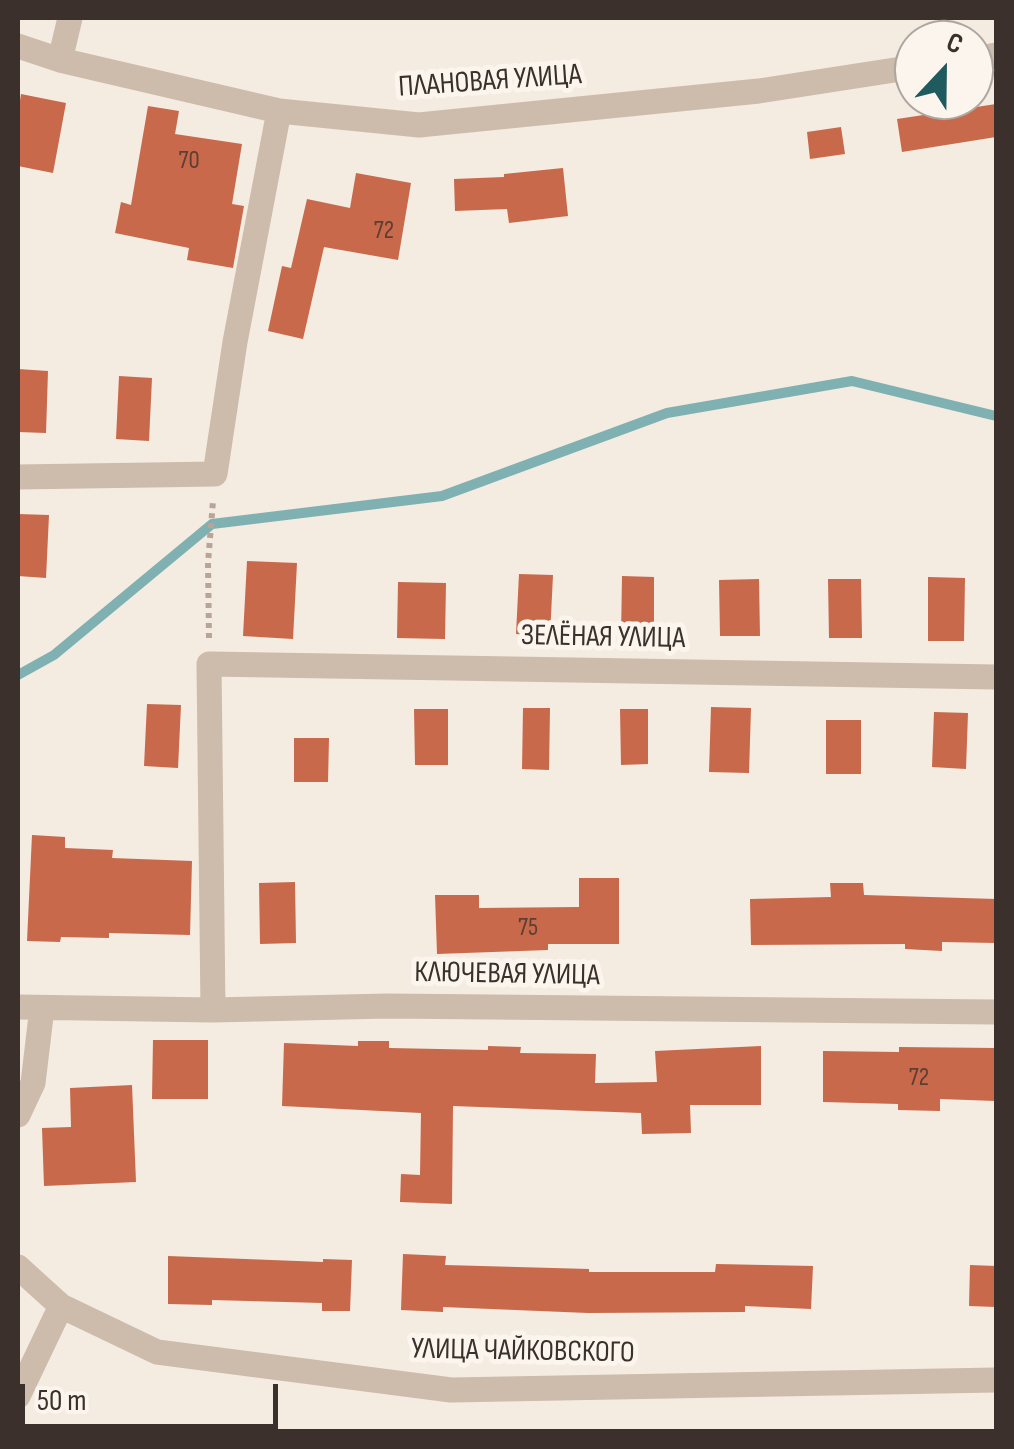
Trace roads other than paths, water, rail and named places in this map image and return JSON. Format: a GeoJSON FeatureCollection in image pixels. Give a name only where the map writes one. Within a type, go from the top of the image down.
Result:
{"type":"FeatureCollection","features":[{"type":"Feature","properties":{"kind":"street"},"geometry":{"type":"LineString","coordinates":[[60,60],[70,18]]}},
{"type":"Feature","properties":{"kind":"street","name":"ПЛАНОВАЯ УЛИЦА"},"geometry":{"type":"LineString","coordinates":[[18,46],[60,60],[279,111],[419,125],[760,90],[894,71]]}},
{"type":"Feature","properties":{"kind":"street"},"geometry":{"type":"LineString","coordinates":[[18,478],[214,474],[279,111]]}},
{"type":"Feature","properties":{"kind":"street","name":"ЗЕЛЁНАЯ УЛИЦА"},"geometry":{"type":"LineString","coordinates":[[213,1010],[209,664],[996,677]]}},
{"type":"Feature","properties":{"kind":"street","name":"КЛЮЧЕВАЯ УЛИЦА"},"geometry":{"type":"LineString","coordinates":[[30,1008],[213,1010],[388,1006],[996,1012]]}},
{"type":"Feature","properties":{"kind":"street"},"geometry":{"type":"LineString","coordinates":[[18,1114],[34,1083],[30,1008]]}},
{"type":"Feature","properties":{"kind":"street","name":"УЛИЦА ЧАЙКОВСКОГО"},"geometry":{"type":"LineString","coordinates":[[18,1267],[61,1306],[157,1352],[451,1390],[996,1380]]}},
{"type":"Feature","properties":{"kind":"street"},"geometry":{"type":"LineString","coordinates":[[18,1396],[61,1306]]}},
{"type":"Feature","properties":{"kind":"waterway"},"geometry":{"type":"LineString","coordinates":[[18,675],[54,655],[212,524],[442,496],[667,413],[852,381],[996,416]]}}]}
